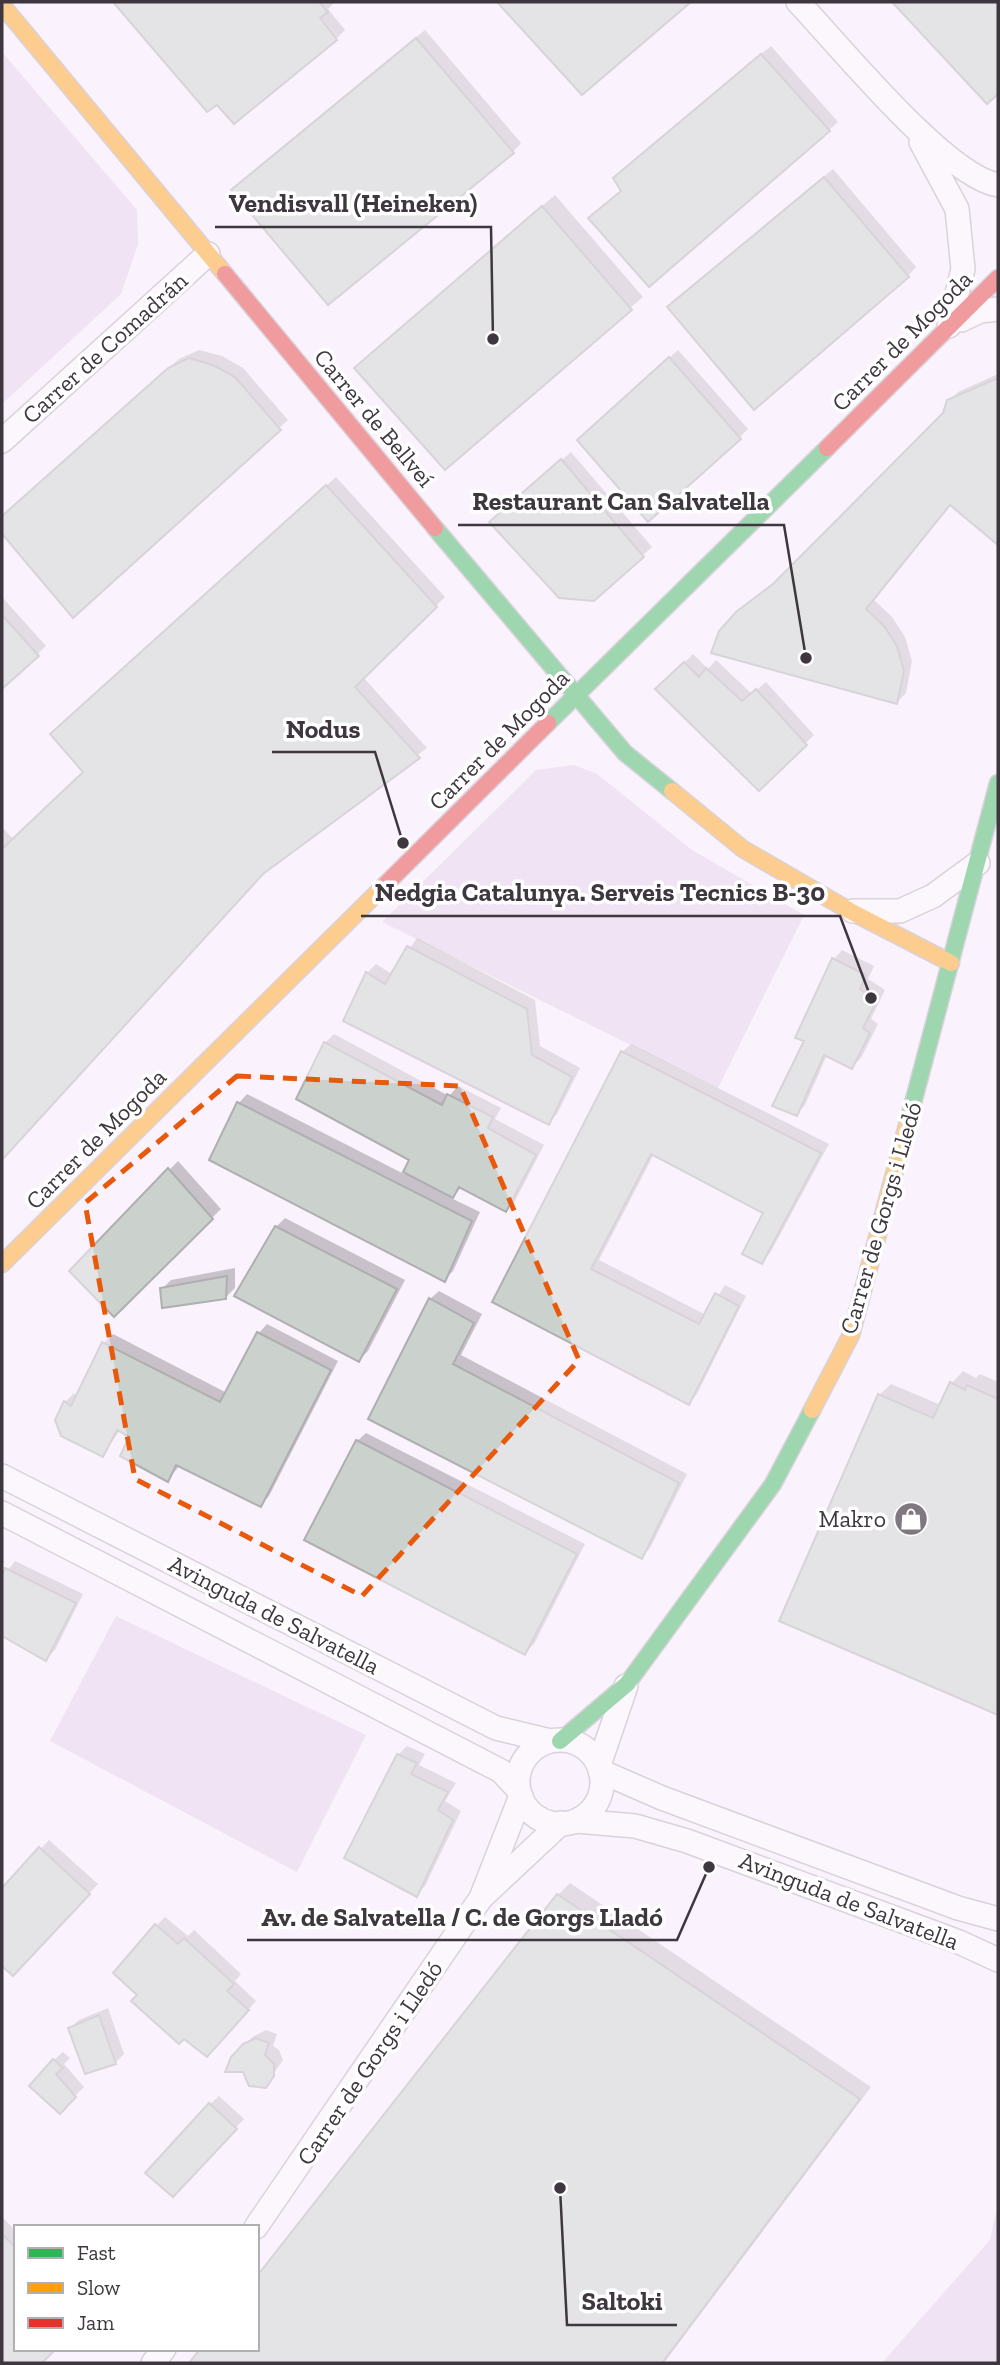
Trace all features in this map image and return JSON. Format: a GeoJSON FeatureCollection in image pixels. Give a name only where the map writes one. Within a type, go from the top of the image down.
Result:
{"type":"FeatureCollection","features":[{"type":"Feature","properties":{"kind":"street"},"geometry":{"type":"LineString","coordinates":[[799,2],[944,155],[987,183],[998,185]]}},
{"type":"Feature","properties":{"kind":"street","name":"Carrer de Bellveí"},"geometry":{"type":"LineString","coordinates":[[2,5],[575,697],[625,753],[743,849],[850,911],[951,963]]}},
{"type":"Feature","properties":{"kind":"street"},"geometry":{"type":"LineString","coordinates":[[905,116],[957,209],[963,269],[949,326]]}},
{"type":"Feature","properties":{"kind":"street","name":"Carrer de Comadrán"},"geometry":{"type":"LineString","coordinates":[[2,441],[208,254]]}},
{"type":"Feature","properties":{"kind":"street","name":"Carrer de Mogoda"},"geometry":{"type":"LineString","coordinates":[[2,1264],[998,278]]}},
{"type":"Feature","properties":{"kind":"street"},"geometry":{"type":"LineString","coordinates":[[949,326],[979,311],[998,309]]}},
{"type":"Feature","properties":{"kind":"street","name":"Carrer de Gorgs i Lledó"},"geometry":{"type":"LineString","coordinates":[[555,1741],[627,1684],[773,1484],[851,1335],[998,783]]}},
{"type":"Feature","properties":{"kind":"street"},"geometry":{"type":"LineString","coordinates":[[850,911],[900,911],[933,896],[978,863]]}},
{"type":"Feature","properties":{"kind":"street","name":"Avinguda de Salvatella"},"geometry":{"type":"LineString","coordinates":[[2,1476],[496,1728],[555,1741]]}},
{"type":"Feature","properties":{"kind":"street","name":"Avinguda de Salvatella"},"geometry":{"type":"LineString","coordinates":[[2,1513],[501,1771],[519,1792]]}},
{"type":"Feature","properties":{"kind":"street","name":"Carrer de Gorgs i Lledó"},"geometry":{"type":"LineString","coordinates":[[599,1768],[627,1684]]}},
{"type":"Feature","properties":{"kind":"street"},"geometry":{"type":"LineString","coordinates":[[555,1741],[581,1745],[599,1768],[602,1783],[599,1797],[589,1812],[568,1822],[536,1817],[519,1792],[519,1773],[524,1760],[537,1746],[555,1741]]}},
{"type":"Feature","properties":{"kind":"street","name":"Avinguda de Salvatella"},"geometry":{"type":"LineString","coordinates":[[599,1768],[662,1798],[958,1908],[998,1919]]}},
{"type":"Feature","properties":{"kind":"street","name":"Carrer de Gorgs i Lledó"},"geometry":{"type":"LineString","coordinates":[[481,1898],[519,1792]]}},
{"type":"Feature","properties":{"kind":"street","name":"Carrer de Gorgs i Lledó"},"geometry":{"type":"LineString","coordinates":[[257,2225],[481,1898],[568,1822]]}},
{"type":"Feature","properties":{"kind":"street","name":"Avinguda de Salvatella"},"geometry":{"type":"LineString","coordinates":[[568,1822],[635,1826],[687,1841],[949,1938],[998,1960]]}},
{"type":"Feature","properties":{"kind":"highlighted area"},"geometry":{"type":"Polygon","coordinates":[[[237,1076],[460,1086],[579,1360],[362,1596],[135,1479],[85,1203],[237,1076]]]}},
{"type":"Feature","properties":{"kind":"shaded area"},"geometry":{"type":"Polygon","coordinates":[[[2,52],[137,210],[138,244],[121,294],[2,404],[2,52]]]}},
{"type":"Feature","properties":{"kind":"shaded area"},"geometry":{"type":"Polygon","coordinates":[[[574,765],[597,774],[692,850],[804,915],[718,1088],[382,922],[536,770],[574,765]]]}},
{"type":"Feature","properties":{"kind":"shaded area"},"geometry":{"type":"Polygon","coordinates":[[[116,1616],[366,1735],[297,1872],[50,1741],[116,1616]]]}},
{"type":"Feature","properties":{"kind":"shaded area"},"geometry":{"type":"Polygon","coordinates":[[[998,2204],[998,2363],[882,2363],[990,2240],[998,2204]]]}},
{"type":"Feature","properties":{"kind":"building"},"geometry":{"type":"Polygon","coordinates":[[[113,2],[319,2],[328,12],[320,18],[337,40],[234,124],[217,105],[207,112],[113,2]]]}},
{"type":"Feature","properties":{"kind":"building"},"geometry":{"type":"Polygon","coordinates":[[[497,2],[691,2],[582,95],[497,2]]]}},
{"type":"Feature","properties":{"kind":"building"},"geometry":{"type":"Polygon","coordinates":[[[892,2],[998,2],[998,94],[987,104],[892,2]]]}},
{"type":"Feature","properties":{"kind":"building"},"geometry":{"type":"Polygon","coordinates":[[[416,38],[514,153],[328,305],[231,190],[416,38]]]}},
{"type":"Feature","properties":{"kind":"building"},"geometry":{"type":"Polygon","coordinates":[[[761,54],[830,131],[649,287],[588,218],[621,191],[613,178],[761,54]]]}},
{"type":"Feature","properties":{"kind":"building"},"geometry":{"type":"Polygon","coordinates":[[[824,177],[909,277],[754,410],[667,307],[824,177]]]}},
{"type":"Feature","properties":{"kind":"building"},"geometry":{"type":"Polygon","coordinates":[[[542,206],[632,310],[445,470],[354,368],[542,206]]]}},
{"type":"Feature","properties":{"kind":"building"},"geometry":{"type":"Polygon","coordinates":[[[669,357],[741,439],[648,522],[577,440],[669,357]]]}},
{"type":"Feature","properties":{"kind":"building"},"geometry":{"type":"Polygon","coordinates":[[[189,358],[213,365],[235,377],[281,430],[73,618],[2,534],[2,516],[168,368],[189,358]]]}},
{"type":"Feature","properties":{"kind":"building"},"geometry":{"type":"Polygon","coordinates":[[[998,378],[998,545],[950,505],[866,609],[884,626],[897,646],[904,671],[897,704],[711,653],[719,631],[736,612],[773,584],[943,413],[947,400],[998,378]]]}},
{"type":"Feature","properties":{"kind":"building"},"geometry":{"type":"Polygon","coordinates":[[[561,459],[644,557],[594,601],[559,598],[489,522],[561,459]]]}},
{"type":"Feature","properties":{"kind":"building"},"geometry":{"type":"Polygon","coordinates":[[[326,485],[437,607],[355,687],[420,758],[263,874],[2,1160],[2,845],[4,847],[83,772],[50,734],[326,485]]]}},
{"type":"Feature","properties":{"kind":"building"},"geometry":{"type":"Polygon","coordinates":[[[2,615],[39,656],[2,689],[2,615]]]}},
{"type":"Feature","properties":{"kind":"building"},"geometry":{"type":"Polygon","coordinates":[[[684,662],[699,677],[706,668],[742,701],[756,689],[807,745],[759,791],[655,689],[684,662]]]}},
{"type":"Feature","properties":{"kind":"building"},"geometry":{"type":"Polygon","coordinates":[[[407,946],[527,1009],[532,1055],[572,1077],[549,1125],[343,1021],[366,972],[385,984],[407,946]]]}},
{"type":"Feature","properties":{"kind":"building"},"geometry":{"type":"Polygon","coordinates":[[[832,958],[866,975],[860,989],[877,1000],[863,1028],[870,1033],[852,1069],[824,1055],[797,1116],[772,1106],[804,1041],[795,1038],[832,958]]]}},
{"type":"Feature","properties":{"kind":"building"},"geometry":{"type":"Polygon","coordinates":[[[324,1042],[442,1105],[447,1094],[493,1117],[488,1128],[536,1155],[506,1212],[459,1187],[453,1198],[403,1172],[409,1160],[296,1099],[324,1042]]]}},
{"type":"Feature","properties":{"kind":"building"},"geometry":{"type":"Polygon","coordinates":[[[621,1051],[821,1153],[762,1264],[742,1254],[763,1213],[651,1154],[591,1269],[699,1324],[715,1293],[739,1306],[689,1405],[492,1302],[621,1051]]]}},
{"type":"Feature","properties":{"kind":"building"},"geometry":{"type":"Polygon","coordinates":[[[237,1102],[472,1221],[445,1282],[209,1160],[237,1102]]]}},
{"type":"Feature","properties":{"kind":"building"},"geometry":{"type":"Polygon","coordinates":[[[168,1168],[213,1219],[114,1317],[69,1271],[168,1168]]]}},
{"type":"Feature","properties":{"kind":"building"},"geometry":{"type":"Polygon","coordinates":[[[275,1226],[397,1289],[359,1362],[234,1296],[275,1226]]]}},
{"type":"Feature","properties":{"kind":"building"},"geometry":{"type":"Polygon","coordinates":[[[227,1276],[226,1299],[162,1308],[160,1288],[227,1276]]]}},
{"type":"Feature","properties":{"kind":"building"},"geometry":{"type":"Polygon","coordinates":[[[429,1298],[474,1323],[453,1364],[679,1483],[642,1559],[368,1419],[429,1298]]]}},
{"type":"Feature","properties":{"kind":"building"},"geometry":{"type":"Polygon","coordinates":[[[257,1332],[331,1370],[261,1507],[176,1465],[168,1482],[120,1456],[129,1437],[117,1430],[103,1457],[61,1436],[55,1420],[64,1401],[71,1406],[102,1342],[220,1402],[257,1332]]]}},
{"type":"Feature","properties":{"kind":"building","name":"Makro"},"geometry":{"type":"Polygon","coordinates":[[[950,1382],[965,1390],[967,1385],[998,1399],[998,1715],[779,1621],[878,1394],[933,1418],[950,1382]]]}},
{"type":"Feature","properties":{"kind":"building"},"geometry":{"type":"Polygon","coordinates":[[[356,1440],[577,1554],[525,1655],[304,1540],[356,1440]]]}},
{"type":"Feature","properties":{"kind":"building"},"geometry":{"type":"Polygon","coordinates":[[[5,1568],[76,1603],[46,1661],[2,1636],[2,1574],[5,1568]]]}},
{"type":"Feature","properties":{"kind":"building"},"geometry":{"type":"Polygon","coordinates":[[[397,1754],[417,1763],[411,1774],[448,1792],[438,1810],[453,1820],[417,1897],[344,1858],[397,1754]]]}},
{"type":"Feature","properties":{"kind":"building"},"geometry":{"type":"Polygon","coordinates":[[[39,1847],[90,1894],[13,1976],[2,1966],[2,1888],[39,1847]]]}},
{"type":"Feature","properties":{"kind":"building"},"geometry":{"type":"Polygon","coordinates":[[[557,1894],[860,2099],[662,2363],[189,2363],[198,2351],[259,2351],[259,2273],[557,1894]]]}},
{"type":"Feature","properties":{"kind":"building"},"geometry":{"type":"Polygon","coordinates":[[[155,1924],[178,1944],[184,1938],[234,1984],[227,1991],[249,2010],[207,2057],[184,2039],[179,2044],[131,2001],[137,1995],[113,1973],[155,1924]]]}},
{"type":"Feature","properties":{"kind":"building"},"geometry":{"type":"Polygon","coordinates":[[[99,2015],[116,2064],[85,2074],[68,2028],[99,2015]]]}},
{"type":"Feature","properties":{"kind":"building"},"geometry":{"type":"Polygon","coordinates":[[[256,2038],[269,2043],[265,2055],[274,2064],[274,2076],[266,2088],[249,2086],[243,2072],[225,2072],[231,2057],[243,2044],[256,2038]]]}},
{"type":"Feature","properties":{"kind":"building"},"geometry":{"type":"Polygon","coordinates":[[[53,2059],[63,2068],[56,2074],[76,2097],[60,2114],[29,2086],[53,2059]]]}},
{"type":"Feature","properties":{"kind":"building"},"geometry":{"type":"Polygon","coordinates":[[[209,2103],[237,2129],[173,2197],[145,2173],[209,2103]]]}},
{"type":"Feature","properties":{"kind":"building"},"geometry":{"type":"Polygon","coordinates":[[[2,2234],[14,2246],[14,2351],[54,2351],[42,2363],[2,2363],[2,2234]]]}},
{"type":"Feature","properties":{"kind":"traffic: fast"},"geometry":{"type":"LineString","coordinates":[[548,723],[827,448]]}},
{"type":"Feature","properties":{"kind":"traffic: fast"},"geometry":{"type":"LineString","coordinates":[[435,528],[625,753],[672,791]]}},
{"type":"Feature","properties":{"kind":"traffic: fast"},"geometry":{"type":"LineString","coordinates":[[909,1118],[998,783]]}},
{"type":"Feature","properties":{"kind":"traffic: fast"},"geometry":{"type":"LineString","coordinates":[[560,1741],[627,1684],[773,1484],[812,1410]]}},
{"type":"Feature","properties":{"kind":"traffic: slow"},"geometry":{"type":"LineString","coordinates":[[2,5],[225,274]]}},
{"type":"Feature","properties":{"kind":"traffic: slow"},"geometry":{"type":"LineString","coordinates":[[672,791],[743,849],[850,911],[951,963]]}},
{"type":"Feature","properties":{"kind":"traffic: slow"},"geometry":{"type":"LineString","coordinates":[[2,1264],[386,884]]}},
{"type":"Feature","properties":{"kind":"traffic: slow"},"geometry":{"type":"LineString","coordinates":[[812,1410],[851,1335],[909,1118]]}},
{"type":"Feature","properties":{"kind":"traffic: jam"},"geometry":{"type":"LineString","coordinates":[[225,274],[435,528]]}},
{"type":"Feature","properties":{"kind":"traffic: jam"},"geometry":{"type":"LineString","coordinates":[[827,448],[998,278]]}},
{"type":"Feature","properties":{"kind":"traffic: jam"},"geometry":{"type":"LineString","coordinates":[[386,884],[548,723]]}},
{"type":"Feature","properties":{"kind":"place","name":"Vendisvall (Heineken)"},"geometry":{"type":"Point","coordinates":[493,339]}},
{"type":"Feature","properties":{"kind":"place","name":"Restaurant Can Salvatella"},"geometry":{"type":"Point","coordinates":[806,658]}},
{"type":"Feature","properties":{"kind":"place","name":"Nodus"},"geometry":{"type":"Point","coordinates":[403,843]}},
{"type":"Feature","properties":{"kind":"place","name":"Nedgia Catalunya. Serveis Tecnics B-30"},"geometry":{"type":"Point","coordinates":[871,998]}},
{"type":"Feature","properties":{"kind":"place","name":"Makro"},"geometry":{"type":"Point","coordinates":[911,1519]}},
{"type":"Feature","properties":{"kind":"place","name":"Av. de Salvatella / C. de Gorgs Lladó"},"geometry":{"type":"Point","coordinates":[709,1867]}},
{"type":"Feature","properties":{"kind":"place","name":"Saltoki"},"geometry":{"type":"Point","coordinates":[560,2188]}}]}
